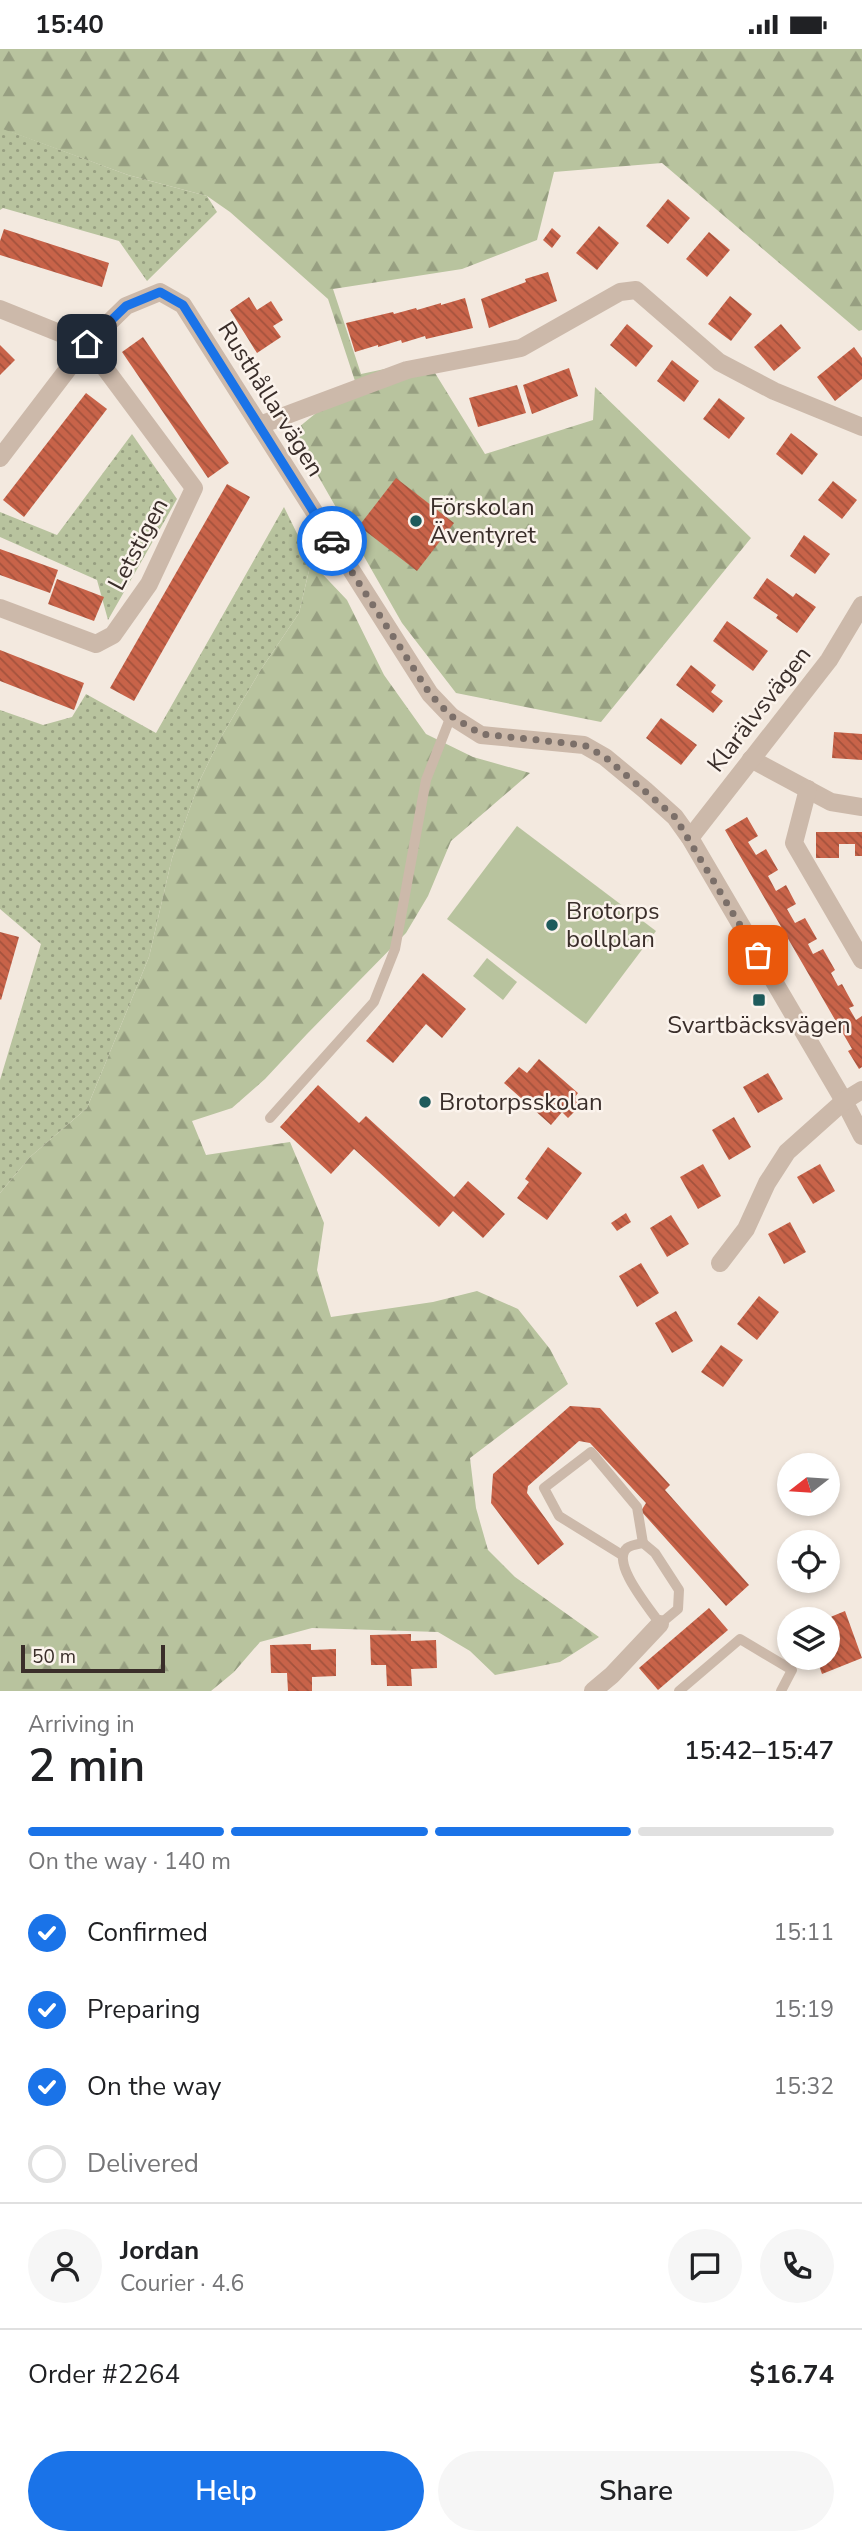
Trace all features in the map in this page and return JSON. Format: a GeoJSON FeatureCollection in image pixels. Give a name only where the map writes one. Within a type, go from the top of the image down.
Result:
{"type":"FeatureCollection","features":[{"type":"Feature","properties":{"kind":"street"},"geometry":{"type":"LineString","coordinates":[[260,425],[407,370],[521,348],[620,292],[636,290],[719,362],[774,391],[862,427]]}},
{"type":"Feature","properties":{"kind":"street","name":"Rusthållarvägen"},"geometry":{"type":"LineString","coordinates":[[87,344],[126,306],[160,292],[183,305],[430,694],[451,716],[481,734],[584,745],[605,757],[675,817],[690,838],[862,1136]]}},
{"type":"Feature","properties":{"kind":"street"},"geometry":{"type":"LineString","coordinates":[[0,309],[87,344],[0,458]]}},
{"type":"Feature","properties":{"kind":"street","name":"Letstigen"},"geometry":{"type":"LineString","coordinates":[[0,608],[96,643],[113,635],[149,585],[194,488],[87,344]]}},
{"type":"Feature","properties":{"kind":"street","name":"Klarälvsvägen"},"geometry":{"type":"LineString","coordinates":[[690,838],[829,660],[862,605]]}},
{"type":"Feature","properties":{"kind":"street"},"geometry":{"type":"LineString","coordinates":[[751,759],[831,802],[862,807]]}},
{"type":"Feature","properties":{"kind":"street"},"geometry":{"type":"LineString","coordinates":[[808,789],[794,843],[862,960]]}},
{"type":"Feature","properties":{"kind":"street"},"geometry":{"type":"LineString","coordinates":[[720,1263],[746,1229],[767,1182],[787,1151],[844,1101],[862,1090]]}},
{"type":"Feature","properties":{"kind":"street"},"geometry":{"type":"LineString","coordinates":[[593,1691],[612,1675],[660,1624]]}},
{"type":"Feature","properties":{"kind":"lane"},"geometry":{"type":"LineString","coordinates":[[270,1118],[374,1002],[395,949],[425,781],[451,716]]}},
{"type":"Feature","properties":{"kind":"lane"},"geometry":{"type":"LineString","coordinates":[[622,1555],[559,1516],[544,1488],[591,1452],[637,1507],[643,1543],[655,1553],[679,1590],[678,1609],[660,1624],[623,1570],[622,1555],[626,1549],[643,1543]]}},
{"type":"Feature","properties":{"kind":"lane"},"geometry":{"type":"LineString","coordinates":[[679,1691],[740,1639],[792,1669],[781,1691]]}},
{"type":"Feature","properties":{"kind":"green space"},"geometry":{"type":"Polygon","coordinates":[[[0,49],[43,49],[12,132],[128,175],[207,196],[217,212],[147,281],[119,241],[3,208],[0,210],[0,49]]]}},
{"type":"Feature","properties":{"kind":"green space"},"geometry":{"type":"Polygon","coordinates":[[[0,49],[862,49],[862,330],[859,331],[662,163],[554,172],[537,240],[462,269],[333,289],[361,374],[427,360],[485,454],[593,420],[595,387],[751,538],[601,722],[456,693],[402,623],[293,432],[355,381],[328,299],[230,212],[207,196],[128,175],[0,128],[0,49]]]}},
{"type":"Feature","properties":{"kind":"green space"},"geometry":{"type":"Polygon","coordinates":[[[132,434],[177,499],[108,620],[97,580],[0,537],[0,512],[57,535],[132,434]]]}},
{"type":"Feature","properties":{"kind":"green space"},"geometry":{"type":"Polygon","coordinates":[[[284,507],[311,562],[299,613],[260,671],[220,739],[200,780],[172,858],[149,957],[87,1108],[30,1157],[0,1193],[0,1080],[41,944],[0,909],[0,710],[43,725],[72,717],[86,694],[156,733],[284,507]]]}},
{"type":"Feature","properties":{"kind":"green space"},"geometry":{"type":"Polygon","coordinates":[[[311,562],[347,600],[384,675],[426,734],[473,757],[530,773],[451,841],[428,896],[406,933],[265,1079],[232,1108],[192,1121],[206,1155],[290,1142],[324,1223],[317,1270],[331,1317],[433,1302],[477,1291],[518,1309],[550,1349],[568,1384],[470,1458],[476,1508],[488,1550],[515,1577],[599,1637],[560,1662],[495,1675],[470,1651],[438,1632],[312,1628],[260,1642],[234,1672],[211,1691],[0,1691],[0,1193],[30,1157],[87,1108],[149,957],[172,858],[200,780],[220,739],[260,671],[299,613],[311,562]]]}},
{"type":"Feature","properties":{"kind":"green space","name":"Brotorps bollplan"},"geometry":{"type":"Polygon","coordinates":[[[517,826],[656,931],[586,1024],[447,919],[517,826]]]}},
{"type":"Feature","properties":{"kind":"green space"},"geometry":{"type":"Polygon","coordinates":[[[487,958],[517,982],[503,1000],[473,976],[487,958]]]}},
{"type":"Feature","properties":{"kind":"building"},"geometry":{"type":"Polygon","coordinates":[[[668,199],[690,218],[668,244],[646,226],[668,199]]]}},
{"type":"Feature","properties":{"kind":"building"},"geometry":{"type":"Polygon","coordinates":[[[599,226],[619,243],[597,270],[576,253],[599,226]]]}},
{"type":"Feature","properties":{"kind":"building"},"geometry":{"type":"Polygon","coordinates":[[[552,228],[561,236],[552,248],[543,240],[552,228]]]}},
{"type":"Feature","properties":{"kind":"building"},"geometry":{"type":"Polygon","coordinates":[[[4,229],[109,263],[102,287],[0,255],[0,241],[4,229]]]}},
{"type":"Feature","properties":{"kind":"building"},"geometry":{"type":"Polygon","coordinates":[[[709,232],[730,250],[707,277],[686,259],[709,232]]]}},
{"type":"Feature","properties":{"kind":"building"},"geometry":{"type":"Polygon","coordinates":[[[548,272],[557,301],[489,328],[481,299],[526,282],[525,279],[548,272]]]}},
{"type":"Feature","properties":{"kind":"building"},"geometry":{"type":"Polygon","coordinates":[[[730,296],[752,314],[731,341],[708,324],[730,296]]]}},
{"type":"Feature","properties":{"kind":"building"},"geometry":{"type":"Polygon","coordinates":[[[249,297],[257,310],[271,301],[283,320],[273,326],[281,337],[257,353],[230,310],[249,297]]]}},
{"type":"Feature","properties":{"kind":"building"},"geometry":{"type":"Polygon","coordinates":[[[465,298],[473,328],[402,343],[401,340],[355,352],[346,323],[465,298]]]}},
{"type":"Feature","properties":{"kind":"building"},"geometry":{"type":"Polygon","coordinates":[[[627,324],[653,346],[636,367],[610,345],[627,324]]]}},
{"type":"Feature","properties":{"kind":"building"},"geometry":{"type":"Polygon","coordinates":[[[781,324],[801,348],[774,371],[754,347],[781,324]]]}},
{"type":"Feature","properties":{"kind":"building"},"geometry":{"type":"Polygon","coordinates":[[[143,337],[229,463],[208,478],[122,352],[143,337]]]}},
{"type":"Feature","properties":{"kind":"building"},"geometry":{"type":"Polygon","coordinates":[[[0,345],[15,360],[0,375],[0,345]]]}},
{"type":"Feature","properties":{"kind":"building"},"geometry":{"type":"Polygon","coordinates":[[[854,347],[862,358],[862,379],[835,401],[817,377],[854,347]]]}},
{"type":"Feature","properties":{"kind":"building"},"geometry":{"type":"Polygon","coordinates":[[[672,360],[699,381],[684,402],[657,381],[672,360]]]}},
{"type":"Feature","properties":{"kind":"building"},"geometry":{"type":"Polygon","coordinates":[[[569,368],[578,396],[532,414],[523,385],[569,368]]]}},
{"type":"Feature","properties":{"kind":"building"},"geometry":{"type":"Polygon","coordinates":[[[517,385],[526,413],[478,427],[469,398],[517,385]]]}},
{"type":"Feature","properties":{"kind":"building"},"geometry":{"type":"Polygon","coordinates":[[[86,393],[107,409],[24,517],[3,500],[86,393]]]}},
{"type":"Feature","properties":{"kind":"building"},"geometry":{"type":"Polygon","coordinates":[[[719,398],[745,418],[729,439],[703,419],[719,398]]]}},
{"type":"Feature","properties":{"kind":"building"},"geometry":{"type":"Polygon","coordinates":[[[791,433],[818,454],[802,475],[776,454],[791,433]]]}},
{"type":"Feature","properties":{"kind":"building"},"geometry":{"type":"Polygon","coordinates":[[[396,478],[454,523],[417,571],[359,526],[396,478]]]}},
{"type":"Feature","properties":{"kind":"building"},"geometry":{"type":"Polygon","coordinates":[[[833,481],[857,500],[842,519],[818,500],[833,481]]]}},
{"type":"Feature","properties":{"kind":"building"},"geometry":{"type":"Polygon","coordinates":[[[227,484],[250,497],[134,701],[110,688],[227,484]]]}},
{"type":"Feature","properties":{"kind":"building"},"geometry":{"type":"Polygon","coordinates":[[[804,535],[830,554],[815,574],[790,556],[804,535]]]}},
{"type":"Feature","properties":{"kind":"building"},"geometry":{"type":"Polygon","coordinates":[[[0,549],[58,570],[50,593],[0,575],[0,549]]]}},
{"type":"Feature","properties":{"kind":"building"},"geometry":{"type":"Polygon","coordinates":[[[767,578],[793,597],[796,593],[816,607],[797,633],[776,618],[778,615],[753,598],[767,578]]]}},
{"type":"Feature","properties":{"kind":"building"},"geometry":{"type":"Polygon","coordinates":[[[57,579],[104,597],[94,621],[48,604],[57,579]]]}},
{"type":"Feature","properties":{"kind":"building"},"geometry":{"type":"Polygon","coordinates":[[[727,621],[768,651],[753,671],[713,641],[727,621]]]}},
{"type":"Feature","properties":{"kind":"building"},"geometry":{"type":"Polygon","coordinates":[[[0,650],[84,683],[74,710],[0,681],[0,650]]]}},
{"type":"Feature","properties":{"kind":"building"},"geometry":{"type":"Polygon","coordinates":[[[691,665],[716,685],[711,692],[723,701],[713,713],[676,685],[691,665]]]}},
{"type":"Feature","properties":{"kind":"building"},"geometry":{"type":"Polygon","coordinates":[[[661,718],[697,745],[681,765],[646,738],[661,718]]]}},
{"type":"Feature","properties":{"kind":"building"},"geometry":{"type":"Polygon","coordinates":[[[834,732],[862,734],[862,760],[832,758],[834,732]]]}},
{"type":"Feature","properties":{"kind":"building"},"geometry":{"type":"Polygon","coordinates":[[[747,817],[758,836],[748,842],[756,855],[766,849],[778,870],[768,876],[776,891],[786,885],[796,904],[787,909],[795,923],[805,918],[817,939],[808,944],[813,954],[823,949],[835,970],[831,973],[838,986],[842,984],[854,1006],[849,1008],[856,1020],[862,1016],[862,1067],[859,1069],[848,1051],[852,1049],[725,830],[747,817]]]}},
{"type":"Feature","properties":{"kind":"building"},"geometry":{"type":"Polygon","coordinates":[[[816,832],[862,832],[862,856],[855,856],[855,844],[839,844],[839,858],[816,858],[816,832]]]}},
{"type":"Feature","properties":{"kind":"building"},"geometry":{"type":"Polygon","coordinates":[[[0,932],[19,937],[1,1000],[0,999],[0,932]]]}},
{"type":"Feature","properties":{"kind":"building"},"geometry":{"type":"Polygon","coordinates":[[[423,973],[466,1009],[442,1038],[426,1024],[393,1063],[366,1041],[423,973]]]}},
{"type":"Feature","properties":{"kind":"building"},"geometry":{"type":"Polygon","coordinates":[[[539,1059],[578,1093],[575,1097],[582,1104],[568,1118],[562,1112],[551,1125],[504,1083],[519,1067],[527,1073],[539,1059]]]}},
{"type":"Feature","properties":{"kind":"building"},"geometry":{"type":"Polygon","coordinates":[[[768,1073],[783,1099],[758,1113],[743,1087],[768,1073]]]}},
{"type":"Feature","properties":{"kind":"building"},"geometry":{"type":"Polygon","coordinates":[[[318,1085],[359,1123],[366,1116],[454,1197],[468,1181],[505,1214],[483,1238],[453,1211],[439,1227],[354,1149],[331,1174],[280,1127],[318,1085]]]}},
{"type":"Feature","properties":{"kind":"building"},"geometry":{"type":"Polygon","coordinates":[[[734,1117],[751,1147],[729,1160],[712,1130],[734,1117]]]}},
{"type":"Feature","properties":{"kind":"building"},"geometry":{"type":"Polygon","coordinates":[[[548,1147],[582,1173],[547,1220],[517,1198],[529,1182],[525,1179],[548,1147]]]}},
{"type":"Feature","properties":{"kind":"building"},"geometry":{"type":"Polygon","coordinates":[[[703,1164],[721,1196],[698,1209],[680,1177],[703,1164]]]}},
{"type":"Feature","properties":{"kind":"building"},"geometry":{"type":"Polygon","coordinates":[[[820,1164],[835,1191],[813,1204],[797,1177],[820,1164]]]}},
{"type":"Feature","properties":{"kind":"building"},"geometry":{"type":"Polygon","coordinates":[[[626,1213],[631,1222],[617,1231],[611,1223],[626,1213]]]}},
{"type":"Feature","properties":{"kind":"building"},"geometry":{"type":"Polygon","coordinates":[[[671,1215],[689,1244],[667,1257],[650,1228],[671,1215]]]}},
{"type":"Feature","properties":{"kind":"building"},"geometry":{"type":"Polygon","coordinates":[[[790,1222],[806,1252],[784,1264],[768,1234],[790,1222]]]}},
{"type":"Feature","properties":{"kind":"building"},"geometry":{"type":"Polygon","coordinates":[[[641,1263],[659,1293],[637,1307],[619,1276],[641,1263]]]}},
{"type":"Feature","properties":{"kind":"building"},"geometry":{"type":"Polygon","coordinates":[[[759,1296],[779,1312],[757,1340],[737,1324],[759,1296]]]}},
{"type":"Feature","properties":{"kind":"building"},"geometry":{"type":"Polygon","coordinates":[[[676,1311],[693,1341],[672,1353],[655,1323],[676,1311]]]}},
{"type":"Feature","properties":{"kind":"building"},"geometry":{"type":"Polygon","coordinates":[[[721,1345],[743,1360],[723,1387],[701,1372],[721,1345]]]}},
{"type":"Feature","properties":{"kind":"building"},"geometry":{"type":"Polygon","coordinates":[[[570,1406],[600,1408],[670,1485],[665,1490],[749,1585],[726,1606],[641,1511],[646,1503],[590,1443],[579,1441],[528,1486],[527,1493],[564,1544],[538,1565],[491,1503],[493,1474],[570,1406]]]}},
{"type":"Feature","properties":{"kind":"building"},"geometry":{"type":"Polygon","coordinates":[[[709,1608],[728,1630],[658,1690],[639,1668],[709,1608]]]}},
{"type":"Feature","properties":{"kind":"building"},"geometry":{"type":"Polygon","coordinates":[[[845,1611],[862,1658],[840,1667],[840,1613],[845,1611]]]}},
{"type":"Feature","properties":{"kind":"building"},"geometry":{"type":"Polygon","coordinates":[[[411,1634],[411,1641],[436,1640],[437,1668],[411,1669],[412,1686],[387,1686],[386,1665],[371,1665],[370,1635],[411,1634]]]}},
{"type":"Feature","properties":{"kind":"building"},"geometry":{"type":"Polygon","coordinates":[[[311,1644],[311,1650],[336,1649],[336,1676],[312,1677],[312,1691],[288,1691],[287,1673],[271,1673],[270,1645],[311,1644]]]}},
{"type":"Feature","properties":{"kind":"way so far"},"geometry":{"type":"LineString","coordinates":[[332,541],[430,694],[451,716],[481,734],[584,745],[605,757],[675,817],[758,955]]}},
{"type":"Feature","properties":{"kind":"place","name":"Förskolan Äventyret"},"geometry":{"type":"Point","coordinates":[416,521]}},
{"type":"Feature","properties":{"kind":"place","name":"Brotorps bollplan"},"geometry":{"type":"Point","coordinates":[552,925]}},
{"type":"Feature","properties":{"kind":"place","name":"Svartbäcksvägen"},"geometry":{"type":"Point","coordinates":[759,1000]}},
{"type":"Feature","properties":{"kind":"place","name":"Brotorpsskolan"},"geometry":{"type":"Point","coordinates":[425,1102]}},
{"type":"Feature","properties":{"kind":"route"},"geometry":{"type":"LineString","coordinates":[[87,344],[126,306],[160,292],[183,305],[332,541]]}}]}
